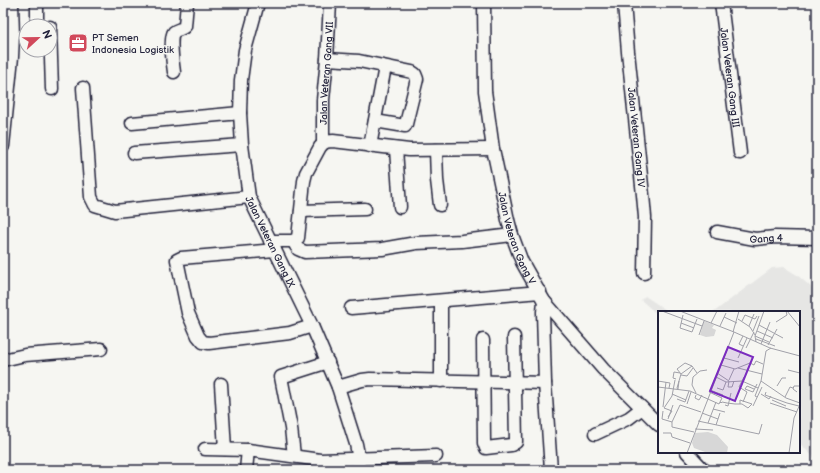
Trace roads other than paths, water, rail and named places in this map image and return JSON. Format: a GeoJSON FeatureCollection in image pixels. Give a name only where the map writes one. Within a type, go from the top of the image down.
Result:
{"type":"FeatureCollection","features":[{"type":"Feature","properties":{"kind":"street"},"geometry":{"type":"LineString","coordinates":[[3,146],[12,57],[12,3]]}},
{"type":"Feature","properties":{"kind":"street"},"geometry":{"type":"LineString","coordinates":[[37,3],[37,18]]}},
{"type":"Feature","properties":{"kind":"street"},"geometry":{"type":"LineString","coordinates":[[174,72],[172,34],[183,29],[185,26],[187,3]]}},
{"type":"Feature","properties":{"kind":"street","name":"Jalan Veteran Gang IX"},"geometry":{"type":"LineString","coordinates":[[258,3],[242,66],[240,113],[248,197],[312,326],[328,362],[338,387],[356,444],[358,464]]}},
{"type":"Feature","properties":{"kind":"street","name":"Jalan Veteran Gang VII"},"geometry":{"type":"LineString","coordinates":[[323,143],[323,100],[330,3]]}},
{"type":"Feature","properties":{"kind":"street","name":"Jalan Veteran Gang V"},"geometry":{"type":"LineString","coordinates":[[484,3],[485,91],[493,149],[512,235],[522,262],[542,297],[603,369],[658,424]]}},
{"type":"Feature","properties":{"kind":"street","name":"Jalan Veteran Gang IV"},"geometry":{"type":"LineString","coordinates":[[624,3],[628,60],[645,217],[644,273]]}},
{"type":"Feature","properties":{"kind":"street","name":"Jalan Veteran Gang III"},"geometry":{"type":"LineString","coordinates":[[721,3],[740,152]]}},
{"type":"Feature","properties":{"kind":"street"},"geometry":{"type":"LineString","coordinates":[[51,58],[52,89]]}},
{"type":"Feature","properties":{"kind":"street"},"geometry":{"type":"LineString","coordinates":[[327,59],[359,61],[412,72],[415,74],[417,79],[405,126],[401,127],[375,121]]}},
{"type":"Feature","properties":{"kind":"street"},"geometry":{"type":"LineString","coordinates":[[370,146],[385,67]]}},
{"type":"Feature","properties":{"kind":"street"},"geometry":{"type":"LineString","coordinates":[[83,88],[90,197],[95,204],[115,211],[248,197]]}},
{"type":"Feature","properties":{"kind":"street"},"geometry":{"type":"LineString","coordinates":[[132,122],[240,113]]}},
{"type":"Feature","properties":{"kind":"street"},"geometry":{"type":"LineString","coordinates":[[312,326],[290,333],[209,343],[203,342],[198,336],[188,313],[177,260],[181,258],[272,245],[293,241],[298,238],[302,192],[306,173],[323,143],[333,141],[396,149],[493,149]]}},
{"type":"Feature","properties":{"kind":"street"},"geometry":{"type":"LineString","coordinates":[[134,154],[242,145]]}},
{"type":"Feature","properties":{"kind":"street"},"geometry":{"type":"LineString","coordinates":[[396,149],[400,207]]}},
{"type":"Feature","properties":{"kind":"street"},"geometry":{"type":"LineString","coordinates":[[436,150],[440,205]]}},
{"type":"Feature","properties":{"kind":"street"},"geometry":{"type":"LineString","coordinates":[[301,211],[365,209]]}},
{"type":"Feature","properties":{"kind":"street","name":"Gang 4"},"geometry":{"type":"LineString","coordinates":[[717,232],[755,239],[775,237],[817,238]]}},
{"type":"Feature","properties":{"kind":"street"},"geometry":{"type":"LineString","coordinates":[[293,241],[301,251],[312,252],[382,249],[416,243],[462,241],[512,235]]}},
{"type":"Feature","properties":{"kind":"street"},"geometry":{"type":"LineString","coordinates":[[351,308],[441,301],[542,297],[545,383],[551,470]]}},
{"type":"Feature","properties":{"kind":"street"},"geometry":{"type":"LineString","coordinates":[[441,301],[441,381]]}},
{"type":"Feature","properties":{"kind":"street"},"geometry":{"type":"LineString","coordinates":[[483,340],[484,443],[486,448],[511,445],[516,442],[514,336]]}},
{"type":"Feature","properties":{"kind":"street"},"geometry":{"type":"LineString","coordinates":[[3,360],[25,355],[101,349]]}},
{"type":"Feature","properties":{"kind":"street"},"geometry":{"type":"LineString","coordinates":[[294,456],[291,428],[280,377],[328,362]]}},
{"type":"Feature","properties":{"kind":"street"},"geometry":{"type":"LineString","coordinates":[[338,387],[370,379],[545,383]]}},
{"type":"Feature","properties":{"kind":"street"},"geometry":{"type":"LineString","coordinates":[[221,384],[225,449]]}},
{"type":"Feature","properties":{"kind":"street"},"geometry":{"type":"LineString","coordinates":[[594,434],[630,418],[642,408]]}},
{"type":"Feature","properties":{"kind":"street"},"geometry":{"type":"LineString","coordinates":[[204,449],[248,450],[358,464],[436,456]]}},
{"type":"Feature","properties":{"kind":"street"},"geometry":{"type":"LineString","coordinates":[[246,470],[248,450]]}},
{"type":"Feature","properties":{"kind":"street"},"geometry":{"type":"LineString","coordinates":[[688,453],[704,470]]}},
{"type":"Feature","properties":{"kind":"place","name":"PT Semen Indonesia Logistik"},"geometry":{"type":"Point","coordinates":[78,43]}}]}
